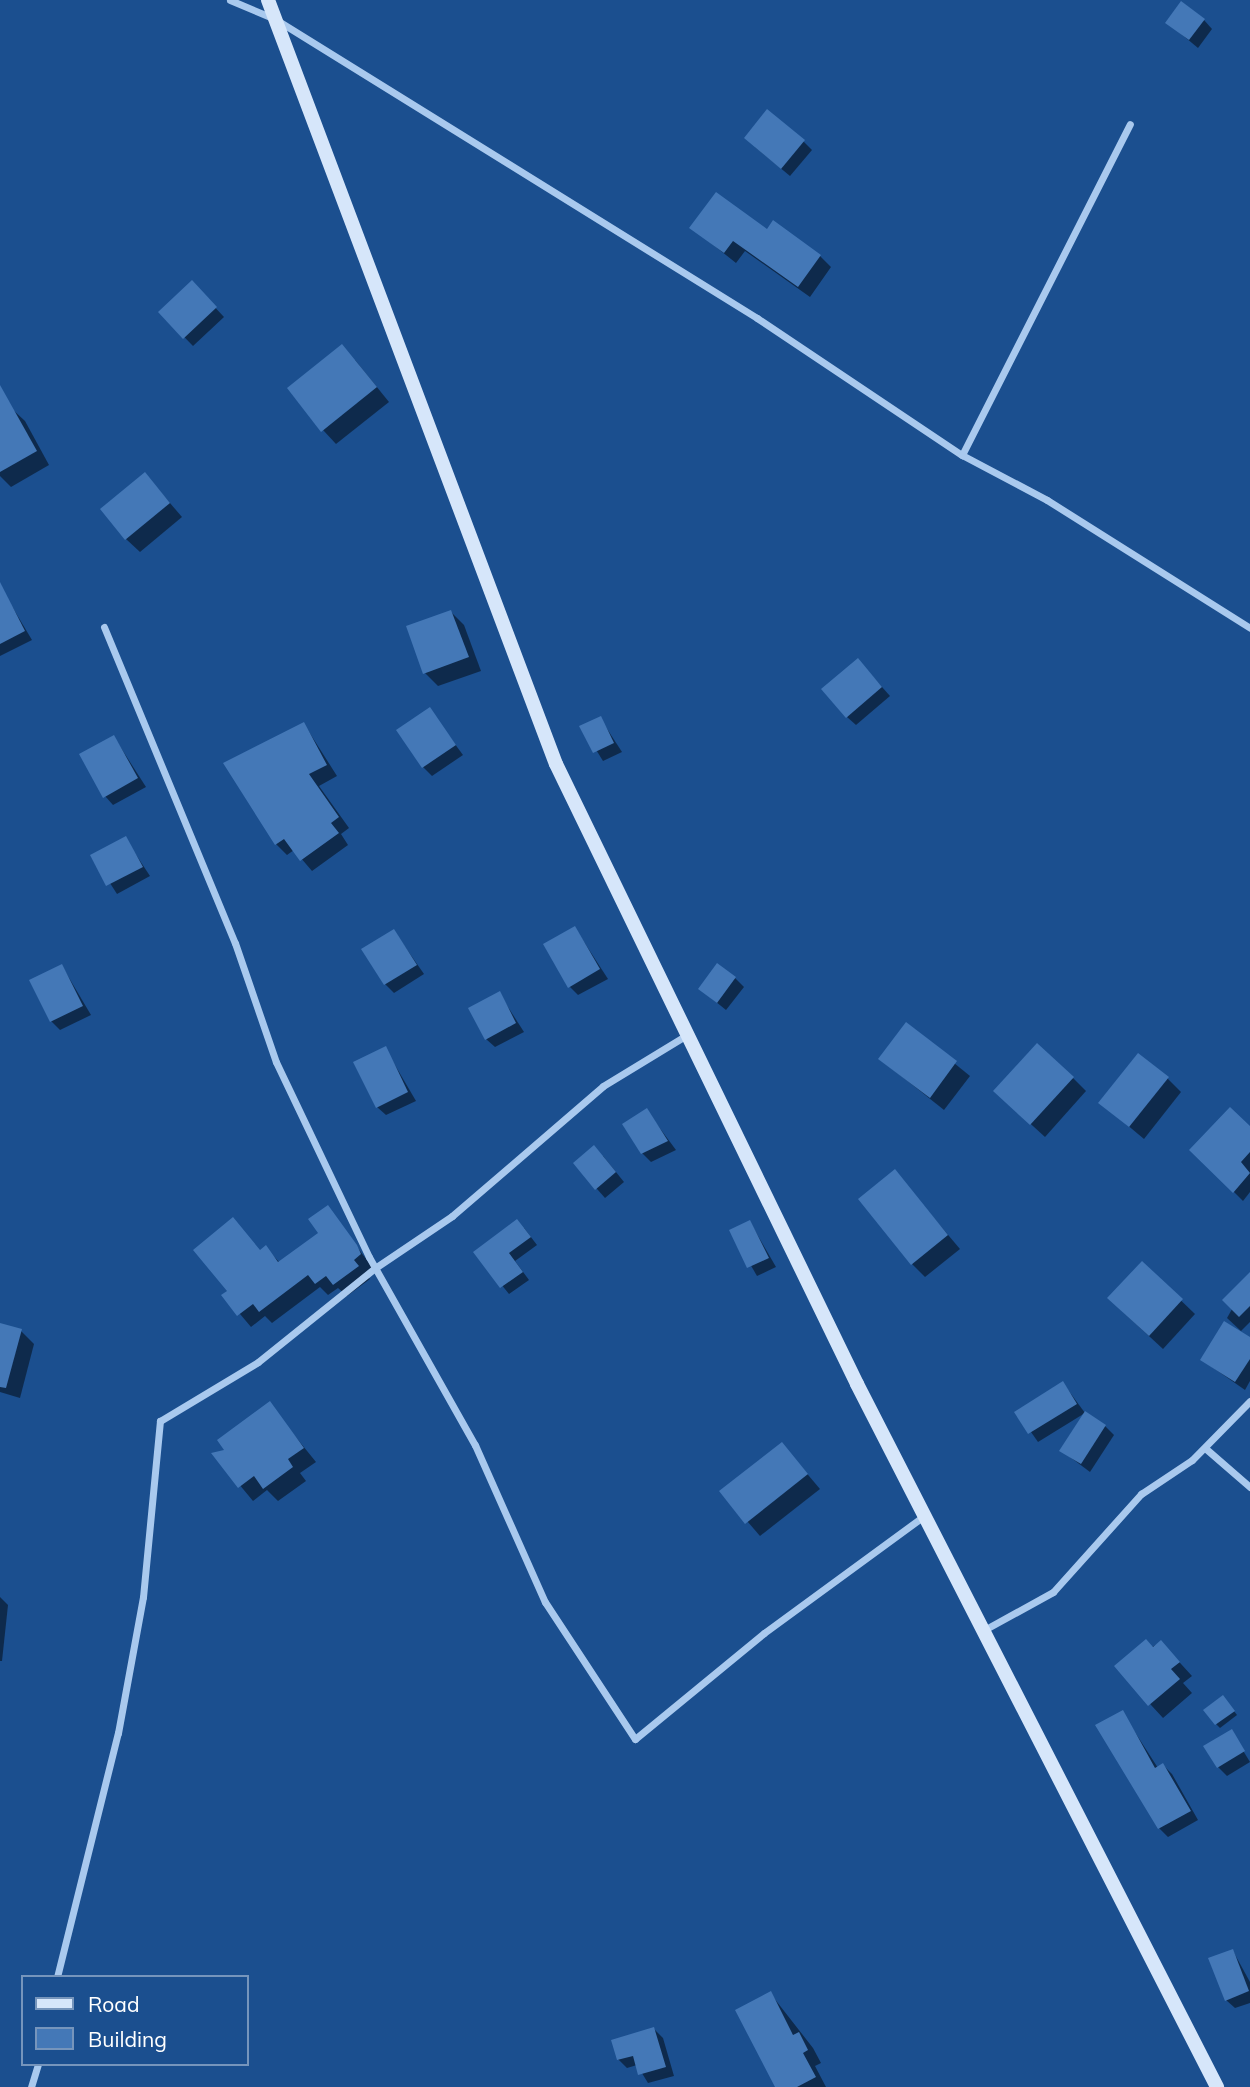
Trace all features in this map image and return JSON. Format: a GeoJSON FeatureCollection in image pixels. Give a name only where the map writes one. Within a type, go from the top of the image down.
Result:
{"type":"FeatureCollection","features":[{"type":"Feature","properties":{"kind":"main road"},"geometry":{"type":"LineString","coordinates":[[268,0],[556,764],[924,1516],[1217,2087]]}},
{"type":"Feature","properties":{"kind":"street"},"geometry":{"type":"LineString","coordinates":[[229,0],[275,19],[757,318],[962,455],[1047,500],[1250,628]]}},
{"type":"Feature","properties":{"kind":"street"},"geometry":{"type":"LineString","coordinates":[[962,455],[1130,124]]}},
{"type":"Feature","properties":{"kind":"street"},"geometry":{"type":"LineString","coordinates":[[104,627],[235,943],[275,1062],[375,1268],[475,1445],[545,1602],[635,1738],[764,1633],[924,1516]]}},
{"type":"Feature","properties":{"kind":"street"},"geometry":{"type":"LineString","coordinates":[[57,1975],[120,1719],[143,1597],[160,1421],[258,1362],[375,1268],[452,1216],[603,1086],[687,1035]]}},
{"type":"Feature","properties":{"kind":"street"},"geometry":{"type":"LineString","coordinates":[[983,1630],[1053,1592],[1141,1494],[1205,1448],[1250,1401]]}},
{"type":"Feature","properties":{"kind":"street"},"geometry":{"type":"LineString","coordinates":[[1205,1448],[1250,1487]]}},
{"type":"Feature","properties":{"kind":"street"},"geometry":{"type":"LineString","coordinates":[[31,2087],[37,2066]]}},
{"type":"Feature","properties":{"kind":"building"},"geometry":{"type":"Polygon","coordinates":[[[1181,1],[1205,19],[1189,40],[1165,23],[1181,1]]]}},
{"type":"Feature","properties":{"kind":"building"},"geometry":{"type":"Polygon","coordinates":[[[767,109],[805,140],[781,169],[744,138],[767,109]]]}},
{"type":"Feature","properties":{"kind":"building"},"geometry":{"type":"Polygon","coordinates":[[[716,192],[767,229],[773,220],[821,255],[798,287],[733,241],[724,253],[689,228],[716,192]]]}},
{"type":"Feature","properties":{"kind":"building"},"geometry":{"type":"Polygon","coordinates":[[[192,280],[217,307],[183,339],[158,312],[192,280]]]}},
{"type":"Feature","properties":{"kind":"building"},"geometry":{"type":"Polygon","coordinates":[[[342,344],[377,387],[321,432],[287,388],[342,344]]]}},
{"type":"Feature","properties":{"kind":"building"},"geometry":{"type":"Polygon","coordinates":[[[0,385],[37,451],[0,472],[0,385]]]}},
{"type":"Feature","properties":{"kind":"building"},"geometry":{"type":"Polygon","coordinates":[[[145,472],[170,503],[125,540],[100,509],[145,472]]]}},
{"type":"Feature","properties":{"kind":"building"},"geometry":{"type":"Polygon","coordinates":[[[0,582],[25,631],[0,644],[0,582]]]}},
{"type":"Feature","properties":{"kind":"building"},"geometry":{"type":"Polygon","coordinates":[[[451,610],[469,657],[423,674],[406,626],[451,610]]]}},
{"type":"Feature","properties":{"kind":"building"},"geometry":{"type":"Polygon","coordinates":[[[858,658],[882,687],[846,718],[821,689],[858,658]]]}},
{"type":"Feature","properties":{"kind":"building"},"geometry":{"type":"Polygon","coordinates":[[[430,707],[456,745],[422,768],[396,730],[430,707]]]}},
{"type":"Feature","properties":{"kind":"building"},"geometry":{"type":"Polygon","coordinates":[[[601,716],[614,743],[593,753],[579,726],[601,716]]]}},
{"type":"Feature","properties":{"kind":"building"},"geometry":{"type":"Polygon","coordinates":[[[304,722],[327,765],[309,774],[339,817],[331,823],[339,833],[300,861],[284,839],[275,845],[223,763],[304,722]]]}},
{"type":"Feature","properties":{"kind":"building"},"geometry":{"type":"Polygon","coordinates":[[[114,735],[138,778],[103,798],[79,754],[114,735]]]}},
{"type":"Feature","properties":{"kind":"building"},"geometry":{"type":"Polygon","coordinates":[[[126,836],[143,867],[106,886],[90,855],[126,836]]]}},
{"type":"Feature","properties":{"kind":"building"},"geometry":{"type":"Polygon","coordinates":[[[575,926],[600,969],[568,988],[543,944],[575,926]]]}},
{"type":"Feature","properties":{"kind":"building"},"geometry":{"type":"Polygon","coordinates":[[[394,929],[417,965],[384,985],[361,949],[394,929]]]}},
{"type":"Feature","properties":{"kind":"building"},"geometry":{"type":"Polygon","coordinates":[[[717,963],[736,977],[717,1003],[698,989],[717,963]]]}},
{"type":"Feature","properties":{"kind":"building"},"geometry":{"type":"Polygon","coordinates":[[[62,964],[83,1006],[50,1022],[29,980],[62,964]]]}},
{"type":"Feature","properties":{"kind":"building"},"geometry":{"type":"Polygon","coordinates":[[[500,991],[516,1023],[485,1040],[468,1008],[500,991]]]}},
{"type":"Feature","properties":{"kind":"building"},"geometry":{"type":"Polygon","coordinates":[[[906,1022],[957,1061],[930,1098],[878,1059],[906,1022]]]}},
{"type":"Feature","properties":{"kind":"building"},"geometry":{"type":"Polygon","coordinates":[[[1037,1043],[1074,1077],[1030,1125],[993,1091],[1037,1043]]]}},
{"type":"Feature","properties":{"kind":"building"},"geometry":{"type":"Polygon","coordinates":[[[386,1046],[408,1092],[376,1108],[353,1062],[386,1046]]]}},
{"type":"Feature","properties":{"kind":"building"},"geometry":{"type":"Polygon","coordinates":[[[1138,1053],[1169,1077],[1129,1127],[1098,1103],[1138,1053]]]}},
{"type":"Feature","properties":{"kind":"building"},"geometry":{"type":"Polygon","coordinates":[[[1230,1107],[1250,1126],[1250,1152],[1241,1162],[1250,1173],[1233,1193],[1189,1150],[1230,1107]]]}},
{"type":"Feature","properties":{"kind":"building"},"geometry":{"type":"Polygon","coordinates":[[[647,1108],[668,1141],[641,1154],[622,1124],[647,1108]]]}},
{"type":"Feature","properties":{"kind":"building"},"geometry":{"type":"Polygon","coordinates":[[[594,1145],[616,1172],[595,1190],[573,1163],[594,1145]]]}},
{"type":"Feature","properties":{"kind":"building"},"geometry":{"type":"Polygon","coordinates":[[[895,1169],[948,1235],[911,1265],[858,1199],[895,1169]]]}},
{"type":"Feature","properties":{"kind":"building"},"geometry":{"type":"Polygon","coordinates":[[[328,1205],[357,1245],[361,1254],[354,1260],[359,1266],[333,1285],[326,1276],[315,1284],[308,1275],[259,1312],[253,1304],[237,1316],[221,1295],[227,1291],[193,1250],[233,1217],[260,1250],[266,1245],[278,1262],[318,1233],[308,1219],[328,1205]]]}},
{"type":"Feature","properties":{"kind":"building"},"geometry":{"type":"Polygon","coordinates":[[[517,1219],[531,1237],[509,1253],[523,1272],[500,1288],[473,1252],[517,1219]]]}},
{"type":"Feature","properties":{"kind":"building"},"geometry":{"type":"Polygon","coordinates":[[[750,1220],[769,1258],[747,1268],[729,1230],[750,1220]]]}},
{"type":"Feature","properties":{"kind":"building"},"geometry":{"type":"Polygon","coordinates":[[[1142,1261],[1183,1299],[1149,1336],[1107,1298],[1142,1261]]]}},
{"type":"Feature","properties":{"kind":"building"},"geometry":{"type":"Polygon","coordinates":[[[1250,1272],[1250,1306],[1239,1317],[1222,1300],[1250,1272]]]}},
{"type":"Feature","properties":{"kind":"building"},"geometry":{"type":"Polygon","coordinates":[[[1224,1321],[1250,1337],[1250,1359],[1235,1382],[1200,1360],[1224,1321]]]}},
{"type":"Feature","properties":{"kind":"building"},"geometry":{"type":"Polygon","coordinates":[[[0,1323],[22,1329],[6,1388],[0,1387],[0,1323]]]}},
{"type":"Feature","properties":{"kind":"building"},"geometry":{"type":"Polygon","coordinates":[[[1063,1381],[1077,1404],[1028,1434],[1014,1412],[1063,1381]]]}},
{"type":"Feature","properties":{"kind":"building"},"geometry":{"type":"Polygon","coordinates":[[[270,1401],[304,1448],[288,1459],[293,1467],[263,1489],[254,1476],[238,1488],[211,1453],[224,1450],[217,1440],[270,1401]]]}},
{"type":"Feature","properties":{"kind":"building"},"geometry":{"type":"Polygon","coordinates":[[[1085,1411],[1106,1425],[1081,1464],[1059,1451],[1085,1411]]]}},
{"type":"Feature","properties":{"kind":"building"},"geometry":{"type":"Polygon","coordinates":[[[782,1442],[808,1474],[745,1524],[719,1491],[782,1442]]]}},
{"type":"Feature","properties":{"kind":"building"},"geometry":{"type":"Polygon","coordinates":[[[1146,1639],[1153,1647],[1161,1640],[1180,1662],[1171,1669],[1180,1679],[1148,1706],[1114,1666],[1146,1639]]]}},
{"type":"Feature","properties":{"kind":"building"},"geometry":{"type":"Polygon","coordinates":[[[1223,1695],[1235,1711],[1215,1725],[1203,1710],[1223,1695]]]}},
{"type":"Feature","properties":{"kind":"building"},"geometry":{"type":"Polygon","coordinates":[[[1123,1710],[1155,1768],[1163,1763],[1191,1811],[1158,1829],[1095,1725],[1123,1710]]]}},
{"type":"Feature","properties":{"kind":"building"},"geometry":{"type":"Polygon","coordinates":[[[1232,1729],[1245,1751],[1217,1768],[1203,1746],[1232,1729]]]}},
{"type":"Feature","properties":{"kind":"building"},"geometry":{"type":"Polygon","coordinates":[[[1233,1949],[1249,1991],[1225,2001],[1208,1958],[1233,1949]]]}},
{"type":"Feature","properties":{"kind":"building"},"geometry":{"type":"Polygon","coordinates":[[[771,1991],[793,2035],[799,2032],[808,2050],[803,2053],[816,2077],[797,2087],[775,2087],[735,2010],[771,1991]]]}},
{"type":"Feature","properties":{"kind":"building"},"geometry":{"type":"Polygon","coordinates":[[[654,2027],[666,2067],[638,2075],[633,2056],[617,2060],[611,2040],[654,2027]]]}}]}
